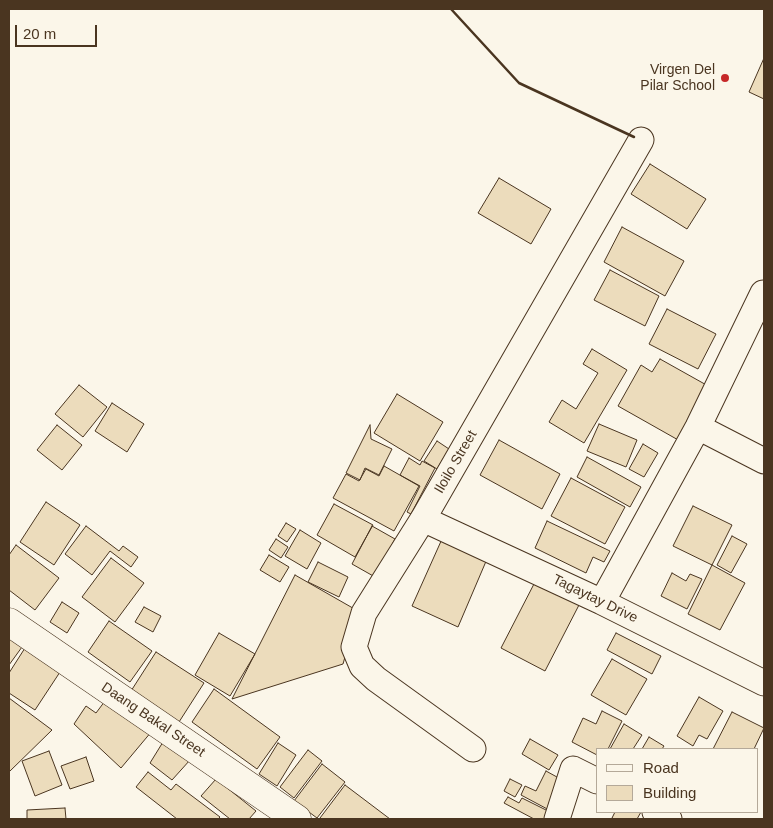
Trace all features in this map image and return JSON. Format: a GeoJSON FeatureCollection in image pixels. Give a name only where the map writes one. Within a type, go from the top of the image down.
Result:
{"type":"FeatureCollection","features":[{"type":"Feature","properties":{"kind":"street","name":"Iloilo Street"},"geometry":{"type":"LineString","coordinates":[[473,749],[376,679],[362,666],[354,647],[364,613],[423,519],[641,140]]}},
{"type":"Feature","properties":{"kind":"street"},"geometry":{"type":"LineString","coordinates":[[602,602],[698,427],[763,293]]}},
{"type":"Feature","properties":{"kind":"street"},"geometry":{"type":"LineString","coordinates":[[698,427],[764,461]]}},
{"type":"Feature","properties":{"kind":"street","name":"Tagaytay Drive"},"geometry":{"type":"LineString","coordinates":[[423,519],[602,602],[764,683]]}},
{"type":"Feature","properties":{"kind":"street","name":"Daang Bakal Street"},"geometry":{"type":"LineString","coordinates":[[9,622],[297,819]]}},
{"type":"Feature","properties":{"kind":"street"},"geometry":{"type":"LineString","coordinates":[[557,819],[572,769],[596,781]]}},
{"type":"Feature","properties":{"kind":"street"},"geometry":{"type":"LineString","coordinates":[[657,813],[669,819]]}},
{"type":"Feature","properties":{"kind":"building"},"geometry":{"type":"Polygon","coordinates":[[[764,58],[764,99],[749,92],[764,58]]]}},
{"type":"Feature","properties":{"kind":"building"},"geometry":{"type":"Polygon","coordinates":[[[650,164],[706,199],[687,229],[631,194],[650,164]]]}},
{"type":"Feature","properties":{"kind":"building"},"geometry":{"type":"Polygon","coordinates":[[[499,178],[551,209],[531,244],[478,213],[499,178]]]}},
{"type":"Feature","properties":{"kind":"building"},"geometry":{"type":"Polygon","coordinates":[[[622,227],[684,261],[665,296],[604,262],[622,227]]]}},
{"type":"Feature","properties":{"kind":"building"},"geometry":{"type":"Polygon","coordinates":[[[610,270],[659,296],[645,326],[594,300],[610,270]]]}},
{"type":"Feature","properties":{"kind":"building"},"geometry":{"type":"Polygon","coordinates":[[[667,309],[716,334],[698,369],[649,344],[667,309]]]}},
{"type":"Feature","properties":{"kind":"building"},"geometry":{"type":"Polygon","coordinates":[[[592,349],[627,370],[584,443],[549,422],[562,400],[576,409],[598,373],[583,364],[592,349]]]}},
{"type":"Feature","properties":{"kind":"building"},"geometry":{"type":"Polygon","coordinates":[[[660,359],[710,387],[680,441],[618,406],[641,365],[652,372],[660,359]]]}},
{"type":"Feature","properties":{"kind":"building"},"geometry":{"type":"Polygon","coordinates":[[[79,385],[107,407],[83,437],[55,414],[79,385]]]}},
{"type":"Feature","properties":{"kind":"building"},"geometry":{"type":"Polygon","coordinates":[[[397,394],[443,422],[420,461],[374,433],[397,394]]]}},
{"type":"Feature","properties":{"kind":"building"},"geometry":{"type":"Polygon","coordinates":[[[112,403],[144,424],[127,452],[95,431],[112,403]]]}},
{"type":"Feature","properties":{"kind":"building"},"geometry":{"type":"Polygon","coordinates":[[[599,424],[637,440],[626,467],[587,451],[599,424]]]}},
{"type":"Feature","properties":{"kind":"building"},"geometry":{"type":"Polygon","coordinates":[[[57,425],[82,445],[62,470],[37,450],[57,425]]]}},
{"type":"Feature","properties":{"kind":"building"},"geometry":{"type":"Polygon","coordinates":[[[370,425],[371,439],[392,449],[379,475],[365,468],[360,480],[346,473],[370,425]]]}},
{"type":"Feature","properties":{"kind":"building"},"geometry":{"type":"Polygon","coordinates":[[[499,440],[560,474],[542,509],[480,475],[499,440]]]}},
{"type":"Feature","properties":{"kind":"building"},"geometry":{"type":"Polygon","coordinates":[[[437,441],[449,449],[437,469],[424,461],[437,441]]]}},
{"type":"Feature","properties":{"kind":"building"},"geometry":{"type":"Polygon","coordinates":[[[643,444],[658,453],[644,477],[629,469],[643,444]]]}},
{"type":"Feature","properties":{"kind":"building"},"geometry":{"type":"Polygon","coordinates":[[[587,457],[641,487],[630,507],[577,477],[587,457]]]}},
{"type":"Feature","properties":{"kind":"building"},"geometry":{"type":"Polygon","coordinates":[[[409,458],[420,465],[422,461],[435,468],[411,514],[407,512],[420,486],[400,475],[409,458]]]}},
{"type":"Feature","properties":{"kind":"building"},"geometry":{"type":"Polygon","coordinates":[[[384,466],[419,486],[394,531],[333,498],[346,474],[359,481],[366,469],[379,476],[384,466]]]}},
{"type":"Feature","properties":{"kind":"building"},"geometry":{"type":"Polygon","coordinates":[[[571,478],[625,507],[605,544],[551,516],[571,478]]]}},
{"type":"Feature","properties":{"kind":"building"},"geometry":{"type":"Polygon","coordinates":[[[46,502],[80,525],[54,565],[20,542],[46,502]]]}},
{"type":"Feature","properties":{"kind":"building"},"geometry":{"type":"Polygon","coordinates":[[[334,504],[373,525],[355,557],[317,535],[334,504]]]}},
{"type":"Feature","properties":{"kind":"building"},"geometry":{"type":"Polygon","coordinates":[[[693,506],[732,525],[712,565],[673,546],[693,506]]]}},
{"type":"Feature","properties":{"kind":"building"},"geometry":{"type":"Polygon","coordinates":[[[547,521],[610,551],[604,562],[593,557],[586,573],[535,548],[547,521]]]}},
{"type":"Feature","properties":{"kind":"building"},"geometry":{"type":"Polygon","coordinates":[[[286,523],[296,529],[287,542],[278,536],[286,523]]]}},
{"type":"Feature","properties":{"kind":"building"},"geometry":{"type":"Polygon","coordinates":[[[86,526],[119,551],[123,546],[138,557],[131,567],[110,551],[92,575],[65,554],[86,526]]]}},
{"type":"Feature","properties":{"kind":"building"},"geometry":{"type":"Polygon","coordinates":[[[372,526],[395,539],[375,577],[352,564],[372,526]]]}},
{"type":"Feature","properties":{"kind":"building"},"geometry":{"type":"Polygon","coordinates":[[[300,530],[321,543],[307,569],[285,556],[300,530]]]}},
{"type":"Feature","properties":{"kind":"building"},"geometry":{"type":"Polygon","coordinates":[[[732,536],[747,544],[731,573],[717,565],[732,536]]]}},
{"type":"Feature","properties":{"kind":"building"},"geometry":{"type":"Polygon","coordinates":[[[276,539],[288,547],[281,558],[269,550],[276,539]]]}},
{"type":"Feature","properties":{"kind":"building"},"geometry":{"type":"Polygon","coordinates":[[[442,539],[487,559],[458,627],[412,606],[442,539]]]}},
{"type":"Feature","properties":{"kind":"building"},"geometry":{"type":"Polygon","coordinates":[[[16,545],[59,578],[35,610],[9,590],[9,555],[16,545]]]}},
{"type":"Feature","properties":{"kind":"building"},"geometry":{"type":"Polygon","coordinates":[[[269,555],[289,567],[280,582],[260,570],[269,555]]]}},
{"type":"Feature","properties":{"kind":"building"},"geometry":{"type":"Polygon","coordinates":[[[111,558],[144,583],[115,622],[82,597],[111,558]]]}},
{"type":"Feature","properties":{"kind":"building"},"geometry":{"type":"Polygon","coordinates":[[[318,562],[348,577],[339,597],[308,582],[318,562]]]}},
{"type":"Feature","properties":{"kind":"building"},"geometry":{"type":"Polygon","coordinates":[[[712,565],[745,583],[720,630],[688,614],[712,565]]]}},
{"type":"Feature","properties":{"kind":"building"},"geometry":{"type":"Polygon","coordinates":[[[672,573],[686,581],[690,574],[702,579],[687,609],[661,596],[672,573]]]}},
{"type":"Feature","properties":{"kind":"building"},"geometry":{"type":"Polygon","coordinates":[[[295,575],[358,611],[343,664],[232,699],[295,575]]]}},
{"type":"Feature","properties":{"kind":"building"},"geometry":{"type":"Polygon","coordinates":[[[535,582],[579,605],[545,671],[501,648],[535,582]]]}},
{"type":"Feature","properties":{"kind":"building"},"geometry":{"type":"Polygon","coordinates":[[[62,602],[79,613],[67,633],[50,622],[62,602]]]}},
{"type":"Feature","properties":{"kind":"building"},"geometry":{"type":"Polygon","coordinates":[[[144,607],[161,616],[153,632],[135,622],[144,607]]]}},
{"type":"Feature","properties":{"kind":"building"},"geometry":{"type":"Polygon","coordinates":[[[109,621],[152,651],[130,682],[88,652],[109,621]]]}},
{"type":"Feature","properties":{"kind":"building"},"geometry":{"type":"Polygon","coordinates":[[[219,633],[255,654],[230,696],[195,675],[219,633]]]}},
{"type":"Feature","properties":{"kind":"building"},"geometry":{"type":"Polygon","coordinates":[[[616,633],[661,656],[652,674],[607,650],[616,633]]]}},
{"type":"Feature","properties":{"kind":"building"},"geometry":{"type":"Polygon","coordinates":[[[9,637],[22,647],[9,665],[9,637]]]}},
{"type":"Feature","properties":{"kind":"building"},"geometry":{"type":"Polygon","coordinates":[[[25,648],[60,672],[35,710],[9,693],[9,673],[25,648]]]}},
{"type":"Feature","properties":{"kind":"building"},"geometry":{"type":"Polygon","coordinates":[[[156,652],[204,683],[179,722],[131,691],[156,652]]]}},
{"type":"Feature","properties":{"kind":"building"},"geometry":{"type":"Polygon","coordinates":[[[612,659],[647,679],[626,715],[591,695],[612,659]]]}},
{"type":"Feature","properties":{"kind":"building"},"geometry":{"type":"Polygon","coordinates":[[[214,689],[280,737],[257,769],[192,722],[214,689]]]}},
{"type":"Feature","properties":{"kind":"building"},"geometry":{"type":"Polygon","coordinates":[[[108,697],[152,731],[121,768],[74,724],[86,706],[96,713],[108,697]]]}},
{"type":"Feature","properties":{"kind":"building"},"geometry":{"type":"Polygon","coordinates":[[[699,697],[723,711],[707,739],[699,735],[693,746],[677,736],[699,697]]]}},
{"type":"Feature","properties":{"kind":"building"},"geometry":{"type":"Polygon","coordinates":[[[9,698],[52,730],[9,772],[9,698]]]}},
{"type":"Feature","properties":{"kind":"building"},"geometry":{"type":"Polygon","coordinates":[[[602,711],[622,721],[608,748],[596,748],[596,754],[572,742],[583,718],[596,724],[602,711]]]}},
{"type":"Feature","properties":{"kind":"building"},"geometry":{"type":"Polygon","coordinates":[[[732,712],[764,728],[754,748],[714,748],[732,712]]]}},
{"type":"Feature","properties":{"kind":"building"},"geometry":{"type":"Polygon","coordinates":[[[624,724],[642,735],[634,748],[611,748],[624,724]]]}},
{"type":"Feature","properties":{"kind":"building"},"geometry":{"type":"Polygon","coordinates":[[[649,737],[664,746],[663,748],[643,748],[649,737]]]}},
{"type":"Feature","properties":{"kind":"building"},"geometry":{"type":"Polygon","coordinates":[[[530,739],[558,755],[549,770],[522,754],[530,739]]]}},
{"type":"Feature","properties":{"kind":"building"},"geometry":{"type":"Polygon","coordinates":[[[163,742],[190,760],[172,780],[150,763],[163,742]]]}},
{"type":"Feature","properties":{"kind":"building"},"geometry":{"type":"Polygon","coordinates":[[[278,743],[296,755],[277,786],[259,774],[278,743]]]}},
{"type":"Feature","properties":{"kind":"building"},"geometry":{"type":"Polygon","coordinates":[[[308,750],[322,761],[294,798],[280,787],[308,750]]]}},
{"type":"Feature","properties":{"kind":"building"},"geometry":{"type":"Polygon","coordinates":[[[49,751],[62,785],[35,796],[22,761],[49,751]]]}},
{"type":"Feature","properties":{"kind":"building"},"geometry":{"type":"Polygon","coordinates":[[[86,757],[94,781],[70,789],[61,766],[86,757]]]}},
{"type":"Feature","properties":{"kind":"building"},"geometry":{"type":"Polygon","coordinates":[[[322,764],[345,782],[317,818],[294,801],[322,764]]]}},
{"type":"Feature","properties":{"kind":"building"},"geometry":{"type":"Polygon","coordinates":[[[546,771],[566,782],[551,811],[521,795],[525,786],[536,791],[546,771]]]}},
{"type":"Feature","properties":{"kind":"building"},"geometry":{"type":"Polygon","coordinates":[[[148,772],[171,790],[176,784],[220,817],[218,819],[177,819],[136,787],[148,772]]]}},
{"type":"Feature","properties":{"kind":"building"},"geometry":{"type":"Polygon","coordinates":[[[216,779],[256,811],[249,819],[230,819],[201,796],[216,779]]]}},
{"type":"Feature","properties":{"kind":"building"},"geometry":{"type":"Polygon","coordinates":[[[510,779],[522,785],[515,797],[504,791],[510,779]]]}},
{"type":"Feature","properties":{"kind":"building"},"geometry":{"type":"Polygon","coordinates":[[[345,785],[390,819],[321,819],[345,785]]]}},
{"type":"Feature","properties":{"kind":"building"},"geometry":{"type":"Polygon","coordinates":[[[508,797],[519,803],[522,798],[550,812],[546,819],[534,819],[504,803],[508,797]]]}},
{"type":"Feature","properties":{"kind":"building"},"geometry":{"type":"Polygon","coordinates":[[[65,808],[66,819],[27,819],[27,810],[65,808]]]}},
{"type":"Feature","properties":{"kind":"building"},"geometry":{"type":"Polygon","coordinates":[[[614,813],[640,813],[637,819],[612,818],[614,813]]]}},
{"type":"Feature","properties":{"kind":"wall"},"geometry":{"type":"LineString","coordinates":[[451,9],[519,83],[634,137]]}},
{"type":"Feature","properties":{"kind":"place","name":"Virgen Del Pilar School"},"geometry":{"type":"Point","coordinates":[725,78]}}]}
